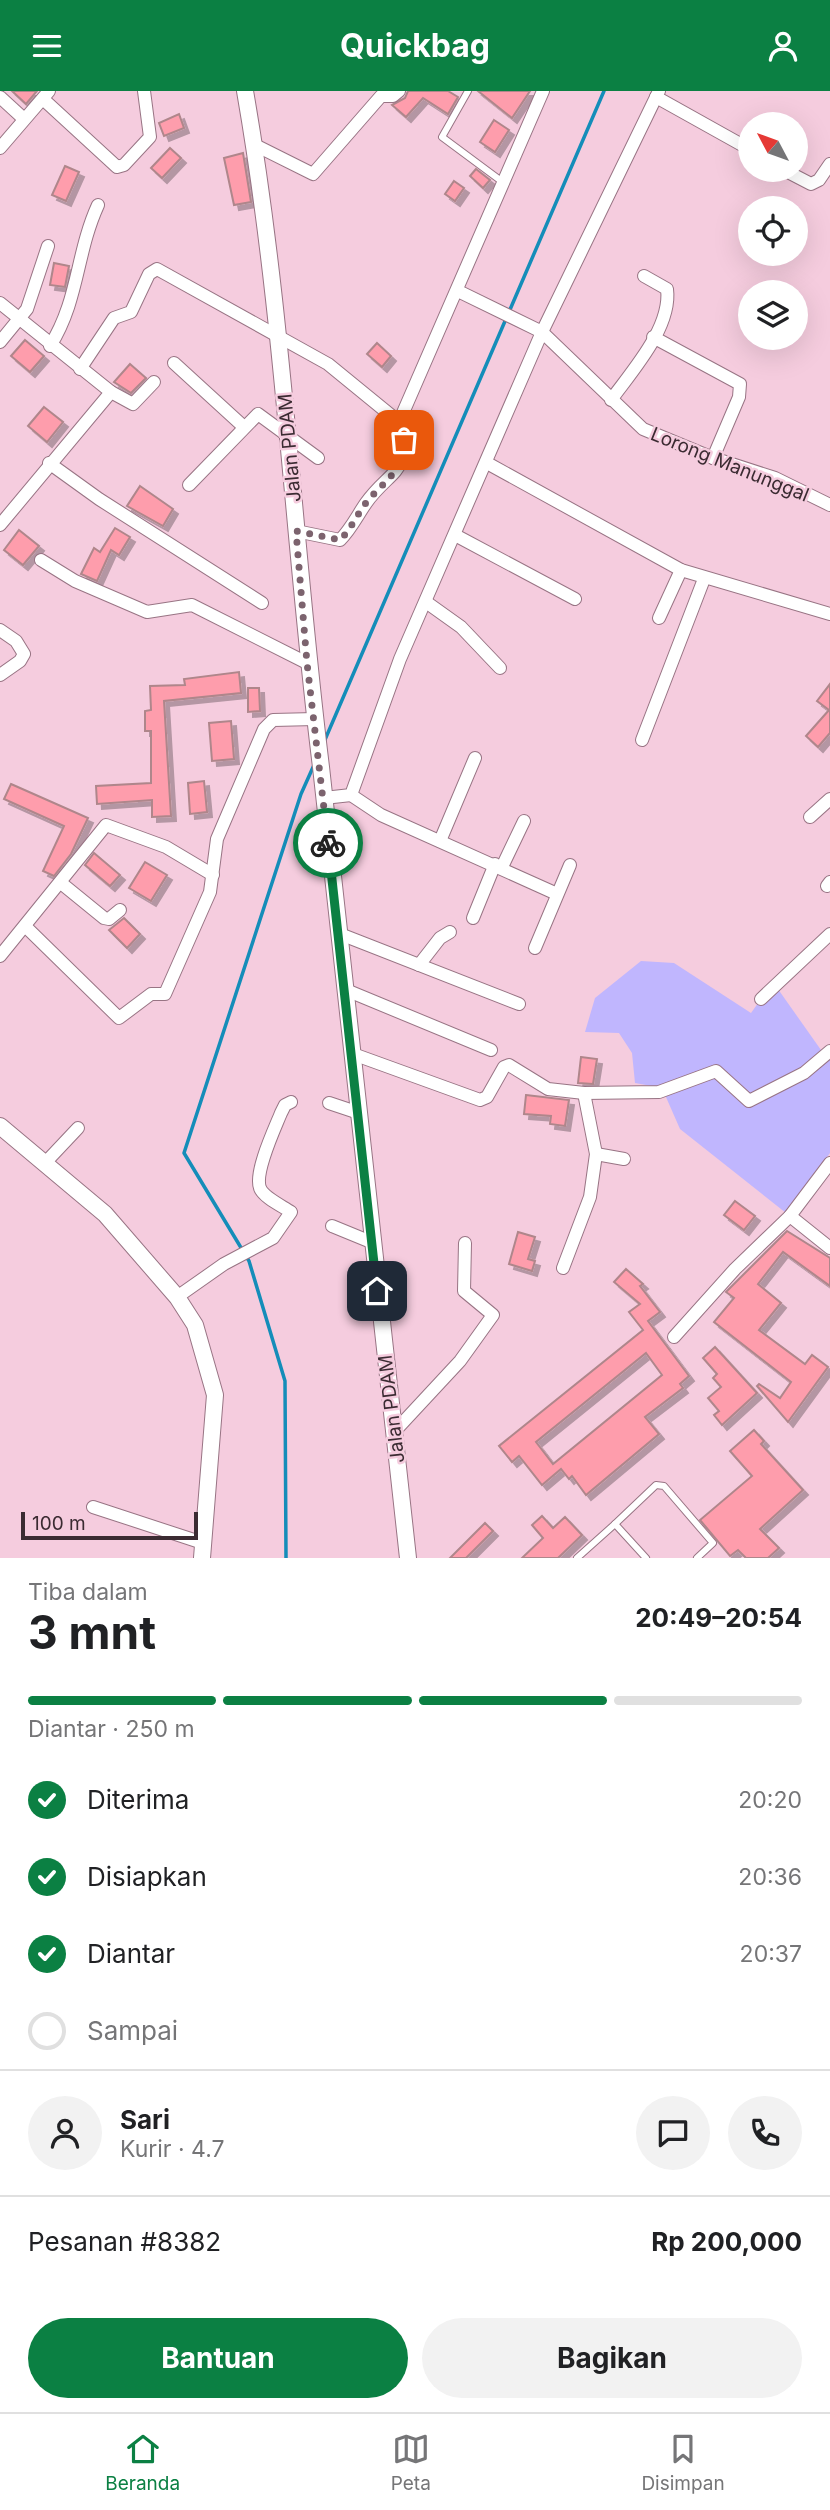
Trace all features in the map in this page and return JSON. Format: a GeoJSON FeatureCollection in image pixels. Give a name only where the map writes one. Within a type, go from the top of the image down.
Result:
{"type":"FeatureCollection","features":[{"type":"Feature","properties":{"kind":"street"},"geometry":{"type":"LineString","coordinates":[[0,148],[46,95],[117,167],[124,165],[150,137],[144,91]]}},
{"type":"Feature","properties":{"kind":"street","name":"Jalan PDAM"},"geometry":{"type":"LineString","coordinates":[[245,91],[280,340],[307,663],[340,934],[408,1558]]}},
{"type":"Feature","properties":{"kind":"street"},"geometry":{"type":"LineString","coordinates":[[254,145],[313,174],[381,96],[393,96],[399,91]]}},
{"type":"Feature","properties":{"kind":"street"},"geometry":{"type":"LineString","coordinates":[[399,422],[543,91]]}},
{"type":"Feature","properties":{"kind":"street"},"geometry":{"type":"LineString","coordinates":[[351,795],[400,659],[542,332],[657,94],[738,142]]}},
{"type":"Feature","properties":{"kind":"street"},"geometry":{"type":"LineString","coordinates":[[0,97],[24,119]]}},
{"type":"Feature","properties":{"kind":"street"},"geometry":{"type":"LineString","coordinates":[[807,182],[811,184],[819,180],[830,164]]}},
{"type":"Feature","properties":{"kind":"street"},"geometry":{"type":"LineString","coordinates":[[50,346],[72,302],[81,248],[98,205]]}},
{"type":"Feature","properties":{"kind":"street"},"geometry":{"type":"LineString","coordinates":[[0,342],[20,320],[48,247]]}},
{"type":"Feature","properties":{"kind":"street"},"geometry":{"type":"LineString","coordinates":[[80,369],[114,318],[131,313],[154,269],[328,364],[399,422],[404,440],[401,464],[390,480],[368,501],[340,540],[296,531]]}},
{"type":"Feature","properties":{"kind":"street"},"geometry":{"type":"LineString","coordinates":[[611,400],[653,337],[668,292],[665,286],[644,277]]}},
{"type":"Feature","properties":{"kind":"street"},"geometry":{"type":"LineString","coordinates":[[458,291],[542,332]]}},
{"type":"Feature","properties":{"kind":"street"},"geometry":{"type":"LineString","coordinates":[[0,303],[80,369],[111,392],[133,404],[154,382]]}},
{"type":"Feature","properties":{"kind":"street","name":"Lorong Manunggal"},"geometry":{"type":"LineString","coordinates":[[542,332],[643,429],[713,458],[775,478],[830,505]]}},
{"type":"Feature","properties":{"kind":"street"},"geometry":{"type":"LineString","coordinates":[[653,337],[740,384],[739,397],[713,458]]}},
{"type":"Feature","properties":{"kind":"street"},"geometry":{"type":"LineString","coordinates":[[174,363],[244,427]]}},
{"type":"Feature","properties":{"kind":"street"},"geometry":{"type":"LineString","coordinates":[[0,525],[49,463],[111,392]]}},
{"type":"Feature","properties":{"kind":"street"},"geometry":{"type":"LineString","coordinates":[[189,485],[244,427],[260,414],[318,458]]}},
{"type":"Feature","properties":{"kind":"street"},"geometry":{"type":"LineString","coordinates":[[49,463],[99,499],[262,603]]}},
{"type":"Feature","properties":{"kind":"street"},"geometry":{"type":"LineString","coordinates":[[487,463],[681,570],[830,614]]}},
{"type":"Feature","properties":{"kind":"street"},"geometry":{"type":"LineString","coordinates":[[455,535],[575,599]]}},
{"type":"Feature","properties":{"kind":"street"},"geometry":{"type":"LineString","coordinates":[[41,559],[93,590],[147,612],[192,605],[307,663]]}},
{"type":"Feature","properties":{"kind":"street"},"geometry":{"type":"LineString","coordinates":[[659,618],[681,570]]}},
{"type":"Feature","properties":{"kind":"street"},"geometry":{"type":"LineString","coordinates":[[642,740],[705,579]]}},
{"type":"Feature","properties":{"kind":"street"},"geometry":{"type":"LineString","coordinates":[[426,602],[461,627],[500,668]]}},
{"type":"Feature","properties":{"kind":"street"},"geometry":{"type":"LineString","coordinates":[[0,630],[16,641],[24,654],[20,661],[0,675]]}},
{"type":"Feature","properties":{"kind":"street"},"geometry":{"type":"LineString","coordinates":[[26,927],[120,1018],[149,995],[165,994],[211,892],[217,839],[267,725],[280,719],[316,726]]}},
{"type":"Feature","properties":{"kind":"street"},"geometry":{"type":"LineString","coordinates":[[440,841],[475,758]]}},
{"type":"Feature","properties":{"kind":"street"},"geometry":{"type":"LineString","coordinates":[[324,798],[351,795],[381,815],[557,894]]}},
{"type":"Feature","properties":{"kind":"street"},"geometry":{"type":"LineString","coordinates":[[810,817],[830,799]]}},
{"type":"Feature","properties":{"kind":"street"},"geometry":{"type":"LineString","coordinates":[[474,918],[524,821]]}},
{"type":"Feature","properties":{"kind":"street"},"geometry":{"type":"LineString","coordinates":[[0,956],[109,825],[166,847],[213,875]]}},
{"type":"Feature","properties":{"kind":"street"},"geometry":{"type":"LineString","coordinates":[[535,948],[570,865]]}},
{"type":"Feature","properties":{"kind":"street"},"geometry":{"type":"LineString","coordinates":[[61,883],[104,918],[109,919],[120,910]]}},
{"type":"Feature","properties":{"kind":"street"},"geometry":{"type":"LineString","coordinates":[[419,965],[440,938],[450,932]]}},
{"type":"Feature","properties":{"kind":"street"},"geometry":{"type":"LineString","coordinates":[[340,934],[519,1004]]}},
{"type":"Feature","properties":{"kind":"street"},"geometry":{"type":"LineString","coordinates":[[761,999],[830,934]]}},
{"type":"Feature","properties":{"kind":"street"},"geometry":{"type":"LineString","coordinates":[[346,990],[491,1050]]}},
{"type":"Feature","properties":{"kind":"street"},"geometry":{"type":"LineString","coordinates":[[353,1054],[477,1100],[486,1097],[500,1072],[509,1065],[548,1089],[584,1093],[659,1092],[713,1071],[720,1073],[745,1099],[751,1100],[804,1073],[830,1051]]}},
{"type":"Feature","properties":{"kind":"street"},"geometry":{"type":"LineString","coordinates":[[564,1268],[590,1196],[597,1154],[584,1093]]}},
{"type":"Feature","properties":{"kind":"street"},"geometry":{"type":"LineString","coordinates":[[177,1297],[224,1264],[267,1242],[276,1235],[291,1212],[265,1194],[259,1183],[262,1162],[281,1112],[291,1102]]}},
{"type":"Feature","properties":{"kind":"street"},"geometry":{"type":"LineString","coordinates":[[328,1103],[359,1113]]}},
{"type":"Feature","properties":{"kind":"street"},"geometry":{"type":"LineString","coordinates":[[0,1126],[105,1214],[177,1297],[195,1325],[215,1395],[203,1550],[93,1507]]}},
{"type":"Feature","properties":{"kind":"street"},"geometry":{"type":"LineString","coordinates":[[45,1163],[78,1128]]}},
{"type":"Feature","properties":{"kind":"street"},"geometry":{"type":"LineString","coordinates":[[597,1154],[624,1159]]}},
{"type":"Feature","properties":{"kind":"street"},"geometry":{"type":"LineString","coordinates":[[674,1337],[735,1269],[790,1216],[830,1163]]}},
{"type":"Feature","properties":{"kind":"street"},"geometry":{"type":"LineString","coordinates":[[790,1216],[830,1248]]}},
{"type":"Feature","properties":{"kind":"street"},"geometry":{"type":"LineString","coordinates":[[332,1226],[372,1243]]}},
{"type":"Feature","properties":{"kind":"street"},"geometry":{"type":"LineString","coordinates":[[394,1432],[460,1361],[494,1315],[464,1291],[465,1243]]}},
{"type":"Feature","properties":{"kind":"lane"},"geometry":{"type":"LineString","coordinates":[[468,91],[442,137],[504,183]]}},
{"type":"Feature","properties":{"kind":"lane"},"geometry":{"type":"LineString","coordinates":[[577,1558],[656,1485],[664,1486],[713,1543],[697,1558]]}},
{"type":"Feature","properties":{"kind":"lane"},"geometry":{"type":"LineString","coordinates":[[615,1524],[646,1558]]}},
{"type":"Feature","properties":{"kind":"shaded area"},"geometry":{"type":"Polygon","coordinates":[[[641,961],[674,963],[751,1013],[773,982],[821,1050],[830,1058],[830,1153],[786,1213],[680,1129],[662,1088],[635,1083],[632,1053],[619,1033],[585,1032],[595,998],[641,961]]]}},
{"type":"Feature","properties":{"kind":"building"},"geometry":{"type":"Polygon","coordinates":[[[12,91],[37,91],[26,104],[12,91]]]}},
{"type":"Feature","properties":{"kind":"building"},"geometry":{"type":"Polygon","coordinates":[[[408,91],[448,91],[458,97],[448,114],[423,98],[406,117],[392,105],[405,98],[408,91]]]}},
{"type":"Feature","properties":{"kind":"building"},"geometry":{"type":"Polygon","coordinates":[[[478,91],[530,91],[512,118],[478,91]]]}},
{"type":"Feature","properties":{"kind":"building"},"geometry":{"type":"Polygon","coordinates":[[[179,114],[184,128],[164,136],[159,123],[179,114]]]}},
{"type":"Feature","properties":{"kind":"building"},"geometry":{"type":"Polygon","coordinates":[[[494,120],[509,130],[495,152],[480,142],[494,120]]]}},
{"type":"Feature","properties":{"kind":"building"},"geometry":{"type":"Polygon","coordinates":[[[170,148],[181,158],[162,178],[151,168],[170,148]]]}},
{"type":"Feature","properties":{"kind":"building"},"geometry":{"type":"Polygon","coordinates":[[[243,153],[251,202],[234,205],[224,158],[243,153]]]}},
{"type":"Feature","properties":{"kind":"building"},"geometry":{"type":"Polygon","coordinates":[[[65,166],[79,172],[66,201],[52,195],[65,166]]]}},
{"type":"Feature","properties":{"kind":"building"},"geometry":{"type":"Polygon","coordinates":[[[476,169],[490,180],[483,188],[470,176],[476,169]]]}},
{"type":"Feature","properties":{"kind":"building"},"geometry":{"type":"Polygon","coordinates":[[[454,181],[464,188],[455,201],[445,194],[454,181]]]}},
{"type":"Feature","properties":{"kind":"building"},"geometry":{"type":"Polygon","coordinates":[[[54,263],[69,266],[65,287],[50,285],[54,263]]]}},
{"type":"Feature","properties":{"kind":"building"},"geometry":{"type":"Polygon","coordinates":[[[25,340],[44,356],[30,372],[11,356],[25,340]]]}},
{"type":"Feature","properties":{"kind":"building"},"geometry":{"type":"Polygon","coordinates":[[[377,343],[391,356],[382,367],[367,354],[377,343]]]}},
{"type":"Feature","properties":{"kind":"building"},"geometry":{"type":"Polygon","coordinates":[[[130,364],[146,378],[131,393],[114,382],[130,364]]]}},
{"type":"Feature","properties":{"kind":"building"},"geometry":{"type":"Polygon","coordinates":[[[44,407],[63,422],[47,442],[28,426],[44,407]]]}},
{"type":"Feature","properties":{"kind":"building"},"geometry":{"type":"Polygon","coordinates":[[[140,486],[173,509],[163,526],[127,506],[140,486]]]}},
{"type":"Feature","properties":{"kind":"building"},"geometry":{"type":"Polygon","coordinates":[[[115,528],[130,537],[119,555],[111,550],[97,581],[81,574],[94,548],[100,552],[115,528]]]}},
{"type":"Feature","properties":{"kind":"building"},"geometry":{"type":"Polygon","coordinates":[[[19,530],[39,546],[23,565],[4,550],[19,530]]]}},
{"type":"Feature","properties":{"kind":"building"},"geometry":{"type":"Polygon","coordinates":[[[239,672],[241,693],[164,701],[171,816],[152,817],[152,800],[97,804],[96,786],[151,783],[151,731],[145,731],[145,711],[151,710],[150,686],[185,685],[184,679],[239,672]]]}},
{"type":"Feature","properties":{"kind":"building"},"geometry":{"type":"Polygon","coordinates":[[[830,684],[830,733],[818,747],[806,736],[829,710],[817,701],[830,684]]]}},
{"type":"Feature","properties":{"kind":"building"},"geometry":{"type":"Polygon","coordinates":[[[248,688],[259,688],[260,711],[248,712],[248,688]]]}},
{"type":"Feature","properties":{"kind":"building"},"geometry":{"type":"Polygon","coordinates":[[[231,721],[234,759],[212,761],[209,723],[231,721]]]}},
{"type":"Feature","properties":{"kind":"building"},"geometry":{"type":"Polygon","coordinates":[[[204,781],[207,812],[190,814],[188,783],[204,781]]]}},
{"type":"Feature","properties":{"kind":"building"},"geometry":{"type":"Polygon","coordinates":[[[11,784],[88,818],[71,854],[54,876],[43,871],[64,826],[4,799],[11,784]]]}},
{"type":"Feature","properties":{"kind":"building"},"geometry":{"type":"Polygon","coordinates":[[[94,853],[120,875],[110,886],[85,865],[94,853]]]}},
{"type":"Feature","properties":{"kind":"building"},"geometry":{"type":"Polygon","coordinates":[[[145,862],[167,875],[151,901],[129,888],[145,862]]]}},
{"type":"Feature","properties":{"kind":"building"},"geometry":{"type":"Polygon","coordinates":[[[124,918],[140,934],[127,948],[109,930],[124,918]]]}},
{"type":"Feature","properties":{"kind":"building"},"geometry":{"type":"Polygon","coordinates":[[[581,1057],[597,1059],[593,1084],[578,1083],[581,1057]]]}},
{"type":"Feature","properties":{"kind":"building"},"geometry":{"type":"Polygon","coordinates":[[[526,1095],[569,1100],[565,1126],[550,1124],[551,1116],[524,1114],[526,1095]]]}},
{"type":"Feature","properties":{"kind":"building"},"geometry":{"type":"Polygon","coordinates":[[[735,1201],[755,1216],[744,1230],[724,1215],[735,1201]]]}},
{"type":"Feature","properties":{"kind":"building"},"geometry":{"type":"Polygon","coordinates":[[[787,1231],[830,1258],[830,1286],[783,1252],[758,1284],[781,1303],[759,1330],[805,1364],[812,1355],[828,1367],[788,1422],[757,1386],[759,1384],[780,1398],[791,1382],[714,1322],[734,1298],[726,1292],[787,1231]]]}},
{"type":"Feature","properties":{"kind":"building"},"geometry":{"type":"Polygon","coordinates":[[[518,1232],[535,1237],[528,1259],[535,1261],[532,1271],[509,1264],[518,1232]]]}},
{"type":"Feature","properties":{"kind":"building"},"geometry":{"type":"Polygon","coordinates":[[[626,1269],[643,1284],[640,1286],[660,1312],[648,1321],[689,1376],[680,1384],[683,1388],[645,1417],[659,1434],[586,1495],[572,1476],[569,1479],[561,1469],[542,1485],[519,1456],[512,1462],[499,1446],[643,1330],[629,1312],[640,1304],[614,1282],[626,1269]],[[646,1353],[536,1442],[553,1464],[662,1375],[646,1353]]]}},
{"type":"Feature","properties":{"kind":"building"},"geometry":{"type":"Polygon","coordinates":[[[715,1347],[757,1393],[722,1425],[714,1415],[719,1411],[708,1398],[721,1387],[713,1378],[717,1374],[703,1358],[715,1347]]]}},
{"type":"Feature","properties":{"kind":"building"},"geometry":{"type":"Polygon","coordinates":[[[754,1430],[764,1441],[761,1444],[803,1490],[760,1529],[779,1548],[768,1558],[746,1558],[738,1550],[730,1556],[700,1520],[752,1476],[730,1451],[754,1430]]]}},
{"type":"Feature","properties":{"kind":"building"},"geometry":{"type":"Polygon","coordinates":[[[542,1516],[553,1528],[565,1517],[582,1535],[558,1558],[522,1558],[543,1538],[532,1525],[542,1516]]]}},
{"type":"Feature","properties":{"kind":"building"},"geometry":{"type":"Polygon","coordinates":[[[485,1523],[493,1531],[466,1558],[450,1558],[485,1523]]]}},
{"type":"Feature","properties":{"kind":"waterway"},"geometry":{"type":"LineString","coordinates":[[324,742],[604,91]]}},
{"type":"Feature","properties":{"kind":"waterway"},"geometry":{"type":"LineString","coordinates":[[286,1558],[285,1381],[249,1261],[184,1153],[301,794],[314,765]]}},
{"type":"Feature","properties":{"kind":"way so far"},"geometry":{"type":"LineString","coordinates":[[328,843],[307,663],[296,531],[340,540],[368,501],[390,480],[401,464],[404,440]]}},
{"type":"Feature","properties":{"kind":"route"},"geometry":{"type":"LineString","coordinates":[[328,843],[377,1291]]}}]}
